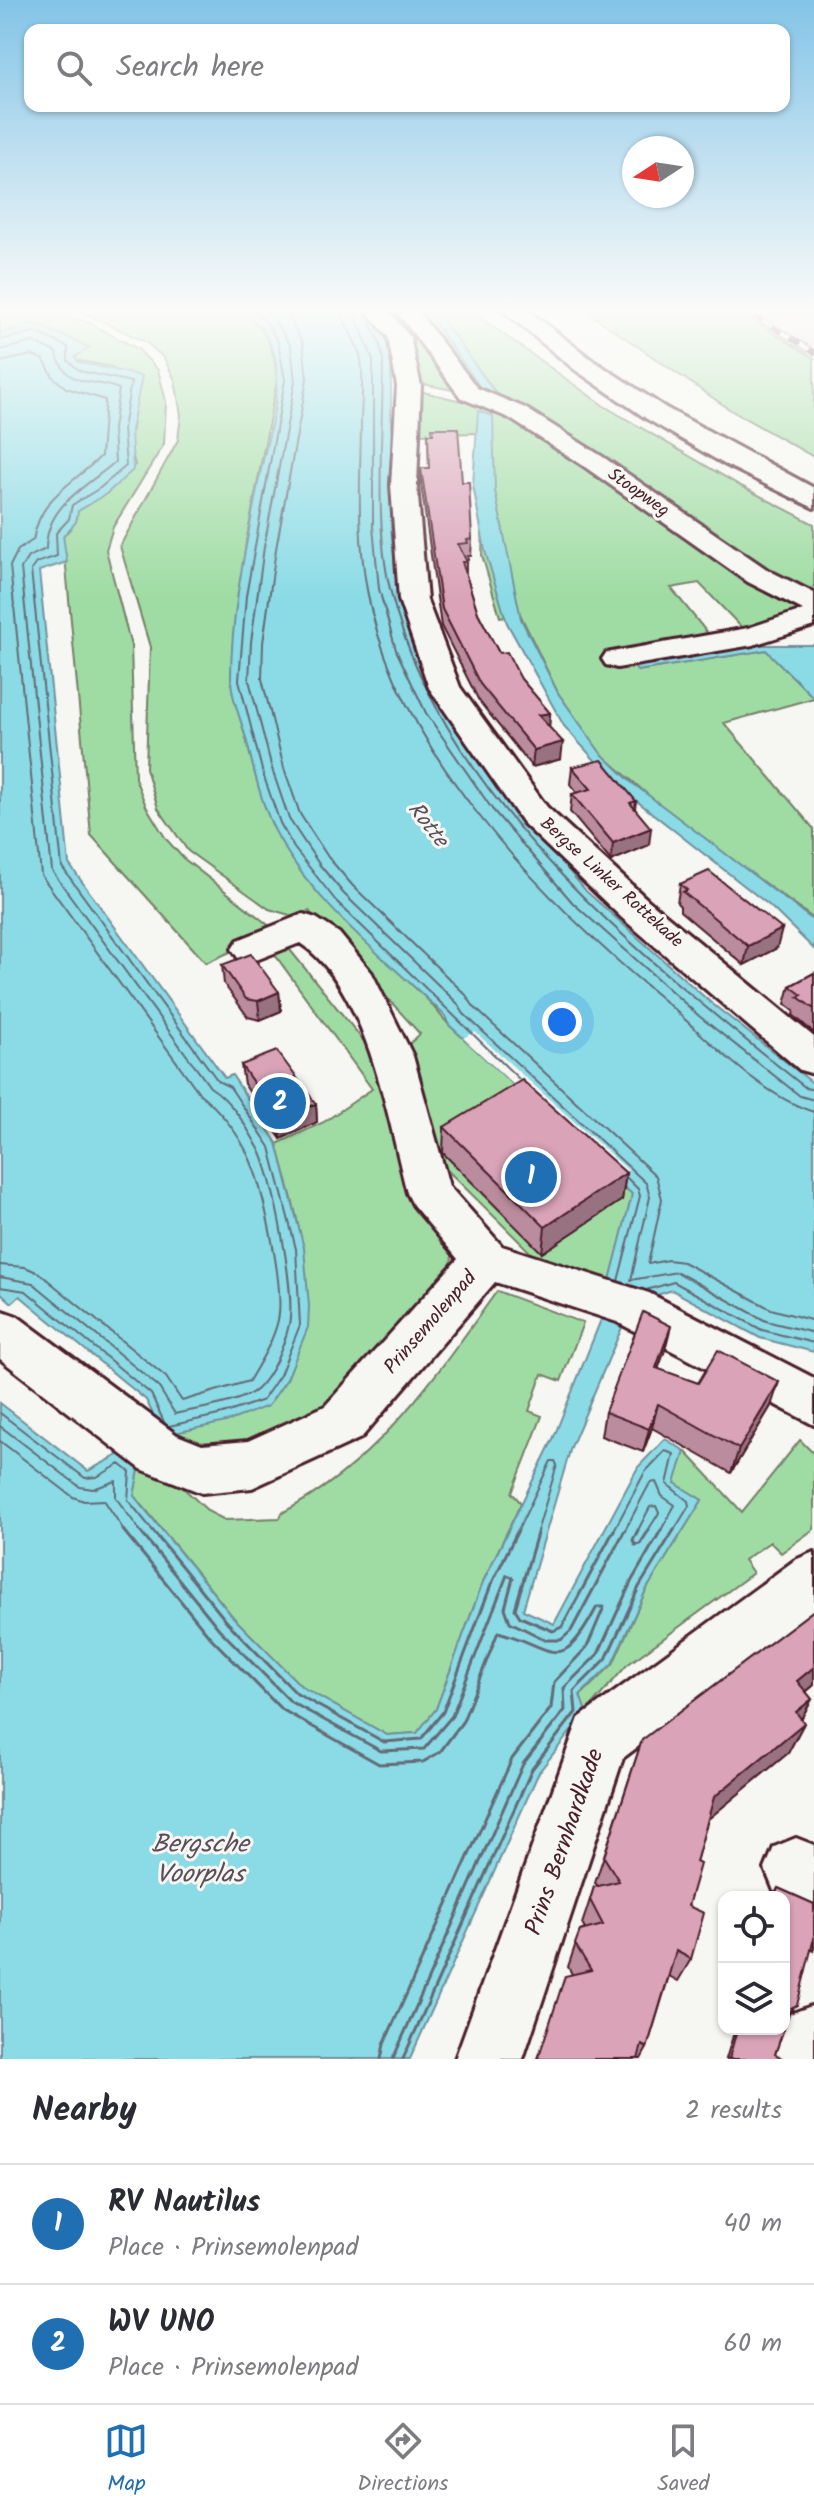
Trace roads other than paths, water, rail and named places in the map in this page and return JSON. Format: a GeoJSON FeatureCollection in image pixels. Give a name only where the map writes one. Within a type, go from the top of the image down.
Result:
{"type":"FeatureCollection","features":[{"type":"Feature","properties":{"kind":"highway"},"geometry":{"type":"LineString","coordinates":[[642,405],[814,499]]}},
{"type":"Feature","properties":{"kind":"street","name":"Bergse Linker Rottekade"},"geometry":{"type":"LineString","coordinates":[[408,405],[404,485],[413,600],[445,688],[535,815],[635,909],[814,1059]]}},
{"type":"Feature","properties":{"kind":"street","name":"Stoopweg"},"geometry":{"type":"LineString","coordinates":[[498,405],[517,413],[758,576],[814,604]]}},
{"type":"Feature","properties":{"kind":"street"},"geometry":{"type":"LineString","coordinates":[[617,659],[753,636],[814,616]]}},
{"type":"Feature","properties":{"kind":"street","name":"Prinsemolenpad"},"geometry":{"type":"LineString","coordinates":[[0,1331],[148,1444],[202,1469],[252,1464],[343,1422],[486,1260],[429,1193],[393,1056],[358,983],[326,942],[303,927],[251,949]]}},
{"type":"Feature","properties":{"kind":"street"},"geometry":{"type":"LineString","coordinates":[[486,1260],[619,1303],[814,1403]]}},
{"type":"Feature","properties":{"kind":"street","name":"Prins Bernhardkade"},"geometry":{"type":"LineString","coordinates":[[489,2059],[600,1739],[814,1579]]}},
{"type":"Feature","properties":{"kind":"street"},"geometry":{"type":"LineString","coordinates":[[808,2059],[814,2038]]}},
{"type":"Feature","properties":{"kind":"water"},"geometry":{"type":"Polygon","coordinates":[[[0,405],[136,405],[131,430],[133,470],[106,494],[78,511],[76,522],[63,536],[67,562],[39,571],[69,864],[225,1078],[232,1075],[277,1143],[304,1248],[308,1327],[287,1379],[268,1406],[226,1422],[170,1434],[156,1430],[155,1418],[146,1400],[20,1296],[12,1303],[0,1292],[0,405]]]}},
{"type":"Feature","properties":{"kind":"water"},"geometry":{"type":"Polygon","coordinates":[[[274,405],[391,405],[391,527],[397,585],[413,644],[442,704],[507,798],[586,891],[710,1002],[814,1084],[814,1352],[760,1338],[672,1290],[645,1299],[634,1299],[571,1447],[523,1610],[554,1624],[638,1467],[665,1439],[685,1451],[675,1483],[702,1500],[646,1590],[612,1664],[580,1695],[586,1712],[539,1772],[410,2059],[0,2059],[0,1403],[88,1471],[122,1453],[139,1469],[134,1496],[233,1617],[302,1687],[387,1735],[417,1733],[436,1709],[483,1582],[553,1439],[612,1292],[608,1288],[632,1194],[449,1025],[445,1016],[329,906],[290,856],[269,819],[231,678],[237,601],[274,405]]]}},
{"type":"Feature","properties":{"kind":"water"},"geometry":{"type":"Polygon","coordinates":[[[478,411],[493,416],[495,491],[521,619],[558,693],[600,752],[631,782],[814,921],[814,949],[770,906],[619,787],[564,726],[507,623],[485,551],[473,485],[478,411]]]}},
{"type":"Feature","properties":{"kind":"water"},"geometry":{"type":"Polygon","coordinates":[[[760,645],[814,645],[814,698],[766,650],[637,671],[634,666],[760,645]]]}},
{"type":"Feature","properties":{"kind":"place","name":"WV UNO"},"geometry":{"type":"Point","coordinates":[280,1103]}},
{"type":"Feature","properties":{"kind":"place","name":"RV Nautilus"},"geometry":{"type":"Point","coordinates":[531,1177]}},
{"type":"Feature","properties":{"kind":"water label","name":"Rotte"},"geometry":{"type":"Point","coordinates":[427,825]}},
{"type":"Feature","properties":{"kind":"water label","name":"Bergsche Voorplas"},"geometry":{"type":"Point","coordinates":[200,1860]}}]}
